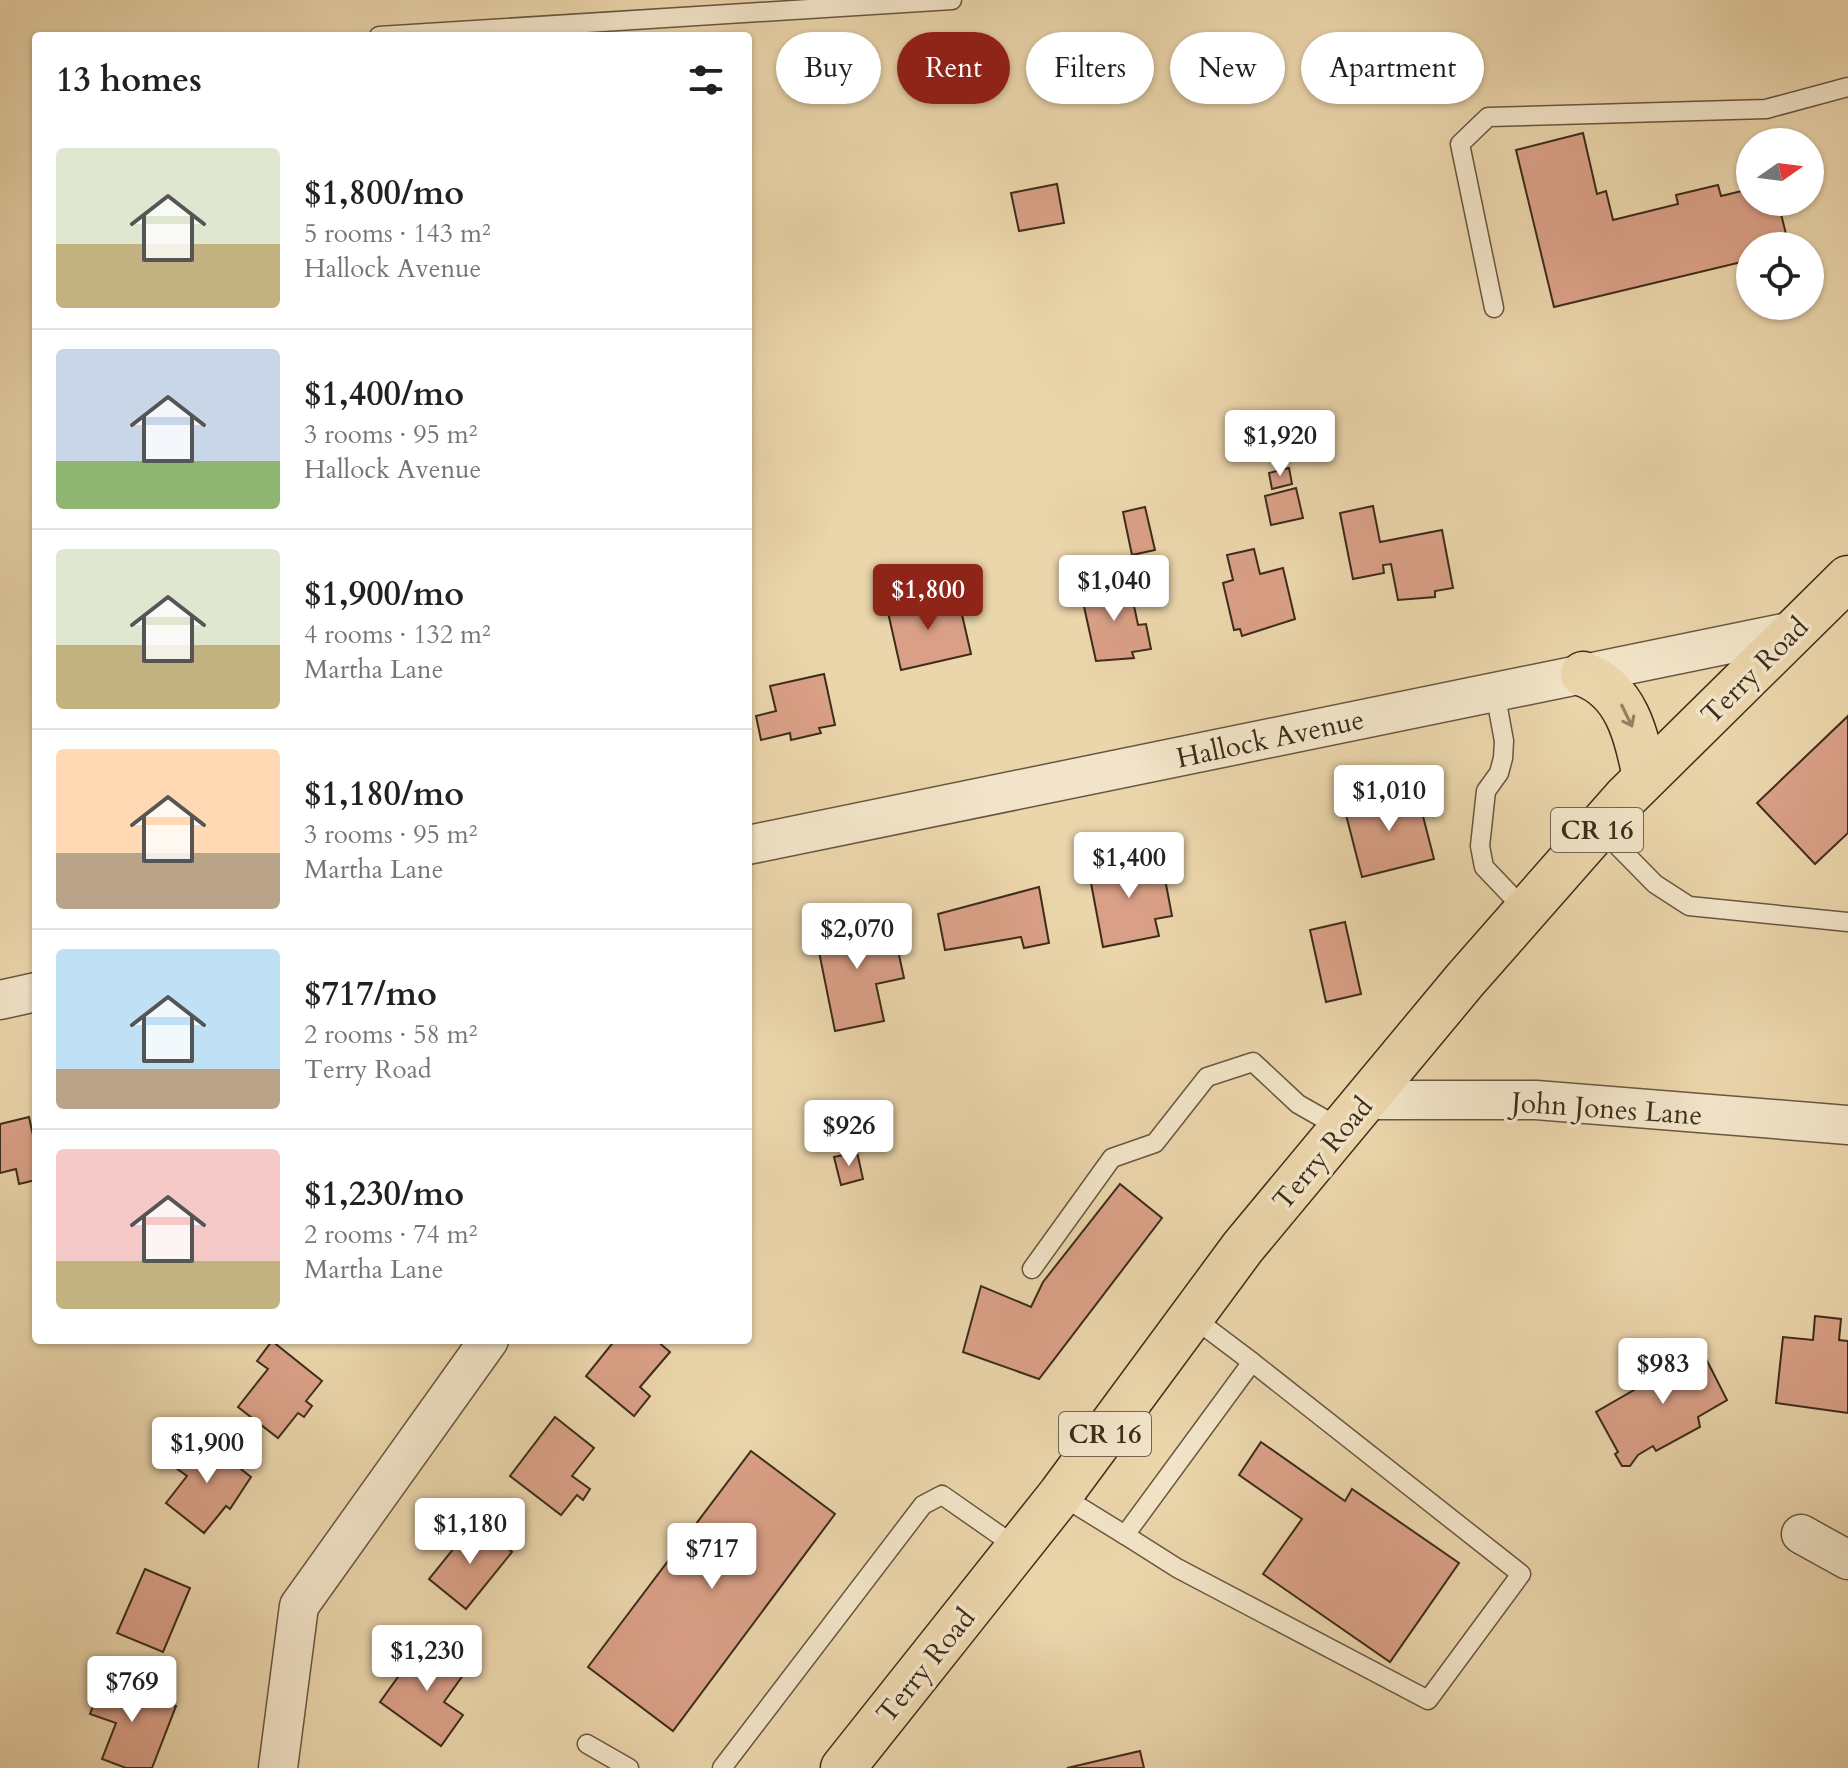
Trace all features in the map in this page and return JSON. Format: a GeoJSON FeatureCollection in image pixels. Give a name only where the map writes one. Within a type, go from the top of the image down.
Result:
{"type":"FeatureCollection","features":[{"type":"Feature","properties":{"kind":"main road","name":"Terry Road"},"geometry":{"type":"LineString","coordinates":[[843,1768],[1060,1495],[1243,1247],[1526,911],[1645,777],[1848,578]]}},
{"type":"Feature","properties":{"kind":"main road"},"geometry":{"type":"LineString","coordinates":[[1583,674],[1598,679],[1614,692],[1628,717],[1645,777]]}},
{"type":"Feature","properties":{"kind":"street","name":"Hallock Avenue"},"geometry":{"type":"LineString","coordinates":[[752,844],[1793,631]]}},
{"type":"Feature","properties":{"kind":"street"},"geometry":{"type":"LineString","coordinates":[[0,1000],[32,993]]}},
{"type":"Feature","properties":{"kind":"street","name":"John Jones Lane"},"geometry":{"type":"LineString","coordinates":[[1354,1115],[1536,1100],[1848,1125]]}},
{"type":"Feature","properties":{"kind":"street"},"geometry":{"type":"LineString","coordinates":[[278,1768],[299,1606],[486,1344]]}},
{"type":"Feature","properties":{"kind":"street"},"geometry":{"type":"LineString","coordinates":[[1801,1534],[1848,1560]]}},
{"type":"Feature","properties":{"kind":"lane"},"geometry":{"type":"LineString","coordinates":[[443,32],[952,0]]}},
{"type":"Feature","properties":{"kind":"lane"},"geometry":{"type":"LineString","coordinates":[[1494,308],[1460,144],[1488,117],[1766,109],[1848,87]]}},
{"type":"Feature","properties":{"kind":"lane"},"geometry":{"type":"LineString","coordinates":[[1495,692],[1504,741],[1503,758],[1499,773],[1486,791],[1480,846],[1484,867],[1526,911]]}},
{"type":"Feature","properties":{"kind":"lane"},"geometry":{"type":"LineString","coordinates":[[1599,827],[1655,884],[1689,906],[1848,922]]}},
{"type":"Feature","properties":{"kind":"lane"},"geometry":{"type":"LineString","coordinates":[[1032,1269],[1112,1158],[1155,1143],[1207,1077],[1253,1062],[1298,1104],[1354,1115]]}},
{"type":"Feature","properties":{"kind":"lane"},"geometry":{"type":"LineString","coordinates":[[1060,1495],[1177,1568],[1428,1700],[1521,1574],[1191,1316]]}},
{"type":"Feature","properties":{"kind":"lane"},"geometry":{"type":"LineString","coordinates":[[1125,1535],[1252,1362]]}},
{"type":"Feature","properties":{"kind":"lane"},"geometry":{"type":"LineString","coordinates":[[722,1768],[923,1505],[942,1495],[1018,1548]]}},
{"type":"Feature","properties":{"kind":"lane"},"geometry":{"type":"LineString","coordinates":[[587,1744],[629,1768]]}},
{"type":"Feature","properties":{"kind":"building"},"geometry":{"type":"Polygon","coordinates":[[[1583,133],[1597,194],[1606,191],[1613,220],[1678,204],[1676,195],[1718,185],[1721,196],[1736,192],[1736,216],[1782,216],[1786,232],[1736,232],[1736,263],[1554,307],[1516,150],[1583,133]]]}},
{"type":"Feature","properties":{"kind":"building"},"geometry":{"type":"Polygon","coordinates":[[[1057,184],[1064,223],[1019,231],[1011,193],[1057,184]]]}},
{"type":"Feature","properties":{"kind":"building"},"geometry":{"type":"Polygon","coordinates":[[[1289,468],[1292,484],[1272,489],[1269,473],[1289,468]]]}},
{"type":"Feature","properties":{"kind":"building"},"geometry":{"type":"Polygon","coordinates":[[[1296,488],[1303,518],[1271,525],[1265,496],[1296,488]]]}},
{"type":"Feature","properties":{"kind":"building"},"geometry":{"type":"Polygon","coordinates":[[[1373,506],[1380,542],[1442,530],[1453,588],[1435,591],[1435,597],[1398,600],[1391,564],[1383,565],[1384,573],[1353,579],[1340,513],[1373,506]]]}},
{"type":"Feature","properties":{"kind":"building"},"geometry":{"type":"Polygon","coordinates":[[[1145,507],[1155,550],[1132,555],[1123,512],[1145,507]]]}},
{"type":"Feature","properties":{"kind":"building"},"geometry":{"type":"Polygon","coordinates":[[[1254,549],[1260,574],[1283,568],[1295,619],[1242,636],[1240,629],[1234,630],[1223,583],[1233,580],[1227,555],[1254,549]]]}},
{"type":"Feature","properties":{"kind":"building"},"geometry":{"type":"Polygon","coordinates":[[[1129,582],[1138,625],[1146,624],[1151,649],[1132,652],[1134,658],[1096,661],[1081,593],[1129,582]]]}},
{"type":"Feature","properties":{"kind":"building"},"geometry":{"type":"Polygon","coordinates":[[[947,595],[949,608],[960,606],[971,654],[901,670],[887,608],[947,595]]]}},
{"type":"Feature","properties":{"kind":"building"},"geometry":{"type":"Polygon","coordinates":[[[824,674],[835,725],[819,728],[821,733],[791,740],[790,733],[761,740],[756,716],[776,711],[770,686],[824,674]]]}},
{"type":"Feature","properties":{"kind":"building"},"geometry":{"type":"Polygon","coordinates":[[[1848,716],[1848,833],[1815,864],[1757,803],[1848,716]]]}},
{"type":"Feature","properties":{"kind":"building"},"geometry":{"type":"Polygon","coordinates":[[[1416,789],[1434,859],[1362,877],[1344,807],[1416,789]]]}},
{"type":"Feature","properties":{"kind":"building"},"geometry":{"type":"Polygon","coordinates":[[[1140,857],[1142,867],[1162,863],[1172,916],[1155,919],[1159,936],[1103,947],[1088,867],[1140,857]]]}},
{"type":"Feature","properties":{"kind":"building"},"geometry":{"type":"Polygon","coordinates":[[[1039,887],[1049,943],[1024,948],[1021,937],[945,950],[938,914],[1039,887]]]}},
{"type":"Feature","properties":{"kind":"building"},"geometry":{"type":"Polygon","coordinates":[[[835,912],[842,946],[844,938],[902,927],[905,944],[897,946],[904,978],[876,984],[884,1021],[835,1031],[812,917],[835,912]]]}},
{"type":"Feature","properties":{"kind":"building"},"geometry":{"type":"Polygon","coordinates":[[[1345,922],[1361,994],[1326,1002],[1310,930],[1345,922]]]}},
{"type":"Feature","properties":{"kind":"building"},"geometry":{"type":"Polygon","coordinates":[[[29,1117],[32,1181],[19,1184],[16,1169],[0,1173],[0,1124],[29,1117]]]}},
{"type":"Feature","properties":{"kind":"building"},"geometry":{"type":"Polygon","coordinates":[[[857,1152],[863,1179],[841,1185],[834,1157],[857,1152]]]}},
{"type":"Feature","properties":{"kind":"building"},"geometry":{"type":"Polygon","coordinates":[[[1120,1184],[1162,1218],[1039,1379],[963,1352],[981,1286],[1031,1307],[1043,1282],[1120,1184]]]}},
{"type":"Feature","properties":{"kind":"building"},"geometry":{"type":"Polygon","coordinates":[[[1815,1316],[1841,1319],[1839,1340],[1848,1341],[1848,1413],[1776,1403],[1783,1337],[1813,1340],[1815,1316]]]}},
{"type":"Feature","properties":{"kind":"building"},"geometry":{"type":"Polygon","coordinates":[[[1697,1341],[1727,1400],[1698,1417],[1700,1427],[1656,1451],[1653,1446],[1638,1455],[1630,1466],[1622,1466],[1615,1454],[1618,1452],[1596,1412],[1667,1371],[1661,1361],[1697,1341]]]}},
{"type":"Feature","properties":{"kind":"building"},"geometry":{"type":"Polygon","coordinates":[[[270,1344],[276,1344],[322,1381],[306,1401],[312,1406],[304,1417],[298,1413],[278,1438],[238,1407],[268,1369],[257,1361],[270,1344]]]}},
{"type":"Feature","properties":{"kind":"building"},"geometry":{"type":"Polygon","coordinates":[[[612,1344],[661,1344],[670,1352],[640,1387],[650,1396],[634,1416],[586,1376],[612,1344]]]}},
{"type":"Feature","properties":{"kind":"building"},"geometry":{"type":"Polygon","coordinates":[[[555,1417],[594,1448],[572,1476],[590,1489],[583,1500],[577,1495],[561,1515],[510,1476],[555,1417]]]}},
{"type":"Feature","properties":{"kind":"building"},"geometry":{"type":"Polygon","coordinates":[[[200,1437],[251,1477],[230,1509],[226,1506],[204,1533],[166,1503],[187,1476],[176,1468],[200,1437]]]}},
{"type":"Feature","properties":{"kind":"building"},"geometry":{"type":"Polygon","coordinates":[[[1261,1442],[1345,1501],[1352,1489],[1459,1563],[1390,1662],[1263,1574],[1302,1519],[1239,1475],[1261,1442]]]}},
{"type":"Feature","properties":{"kind":"building"},"geometry":{"type":"Polygon","coordinates":[[[751,1451],[835,1514],[673,1731],[588,1667],[751,1451]]]}},
{"type":"Feature","properties":{"kind":"building"},"geometry":{"type":"Polygon","coordinates":[[[475,1522],[512,1552],[466,1609],[429,1579],[475,1522]]]}},
{"type":"Feature","properties":{"kind":"building"},"geometry":{"type":"Polygon","coordinates":[[[145,1569],[190,1588],[163,1652],[117,1633],[145,1569]]]}},
{"type":"Feature","properties":{"kind":"building"},"geometry":{"type":"Polygon","coordinates":[[[424,1641],[466,1671],[444,1702],[463,1715],[441,1746],[380,1702],[424,1641]]]}},
{"type":"Feature","properties":{"kind":"building"},"geometry":{"type":"Polygon","coordinates":[[[104,1678],[176,1706],[152,1768],[126,1768],[102,1759],[116,1723],[90,1714],[104,1678]]]}},
{"type":"Feature","properties":{"kind":"building"},"geometry":{"type":"Polygon","coordinates":[[[1140,1751],[1144,1768],[1067,1768],[1140,1751]]]}}]}
